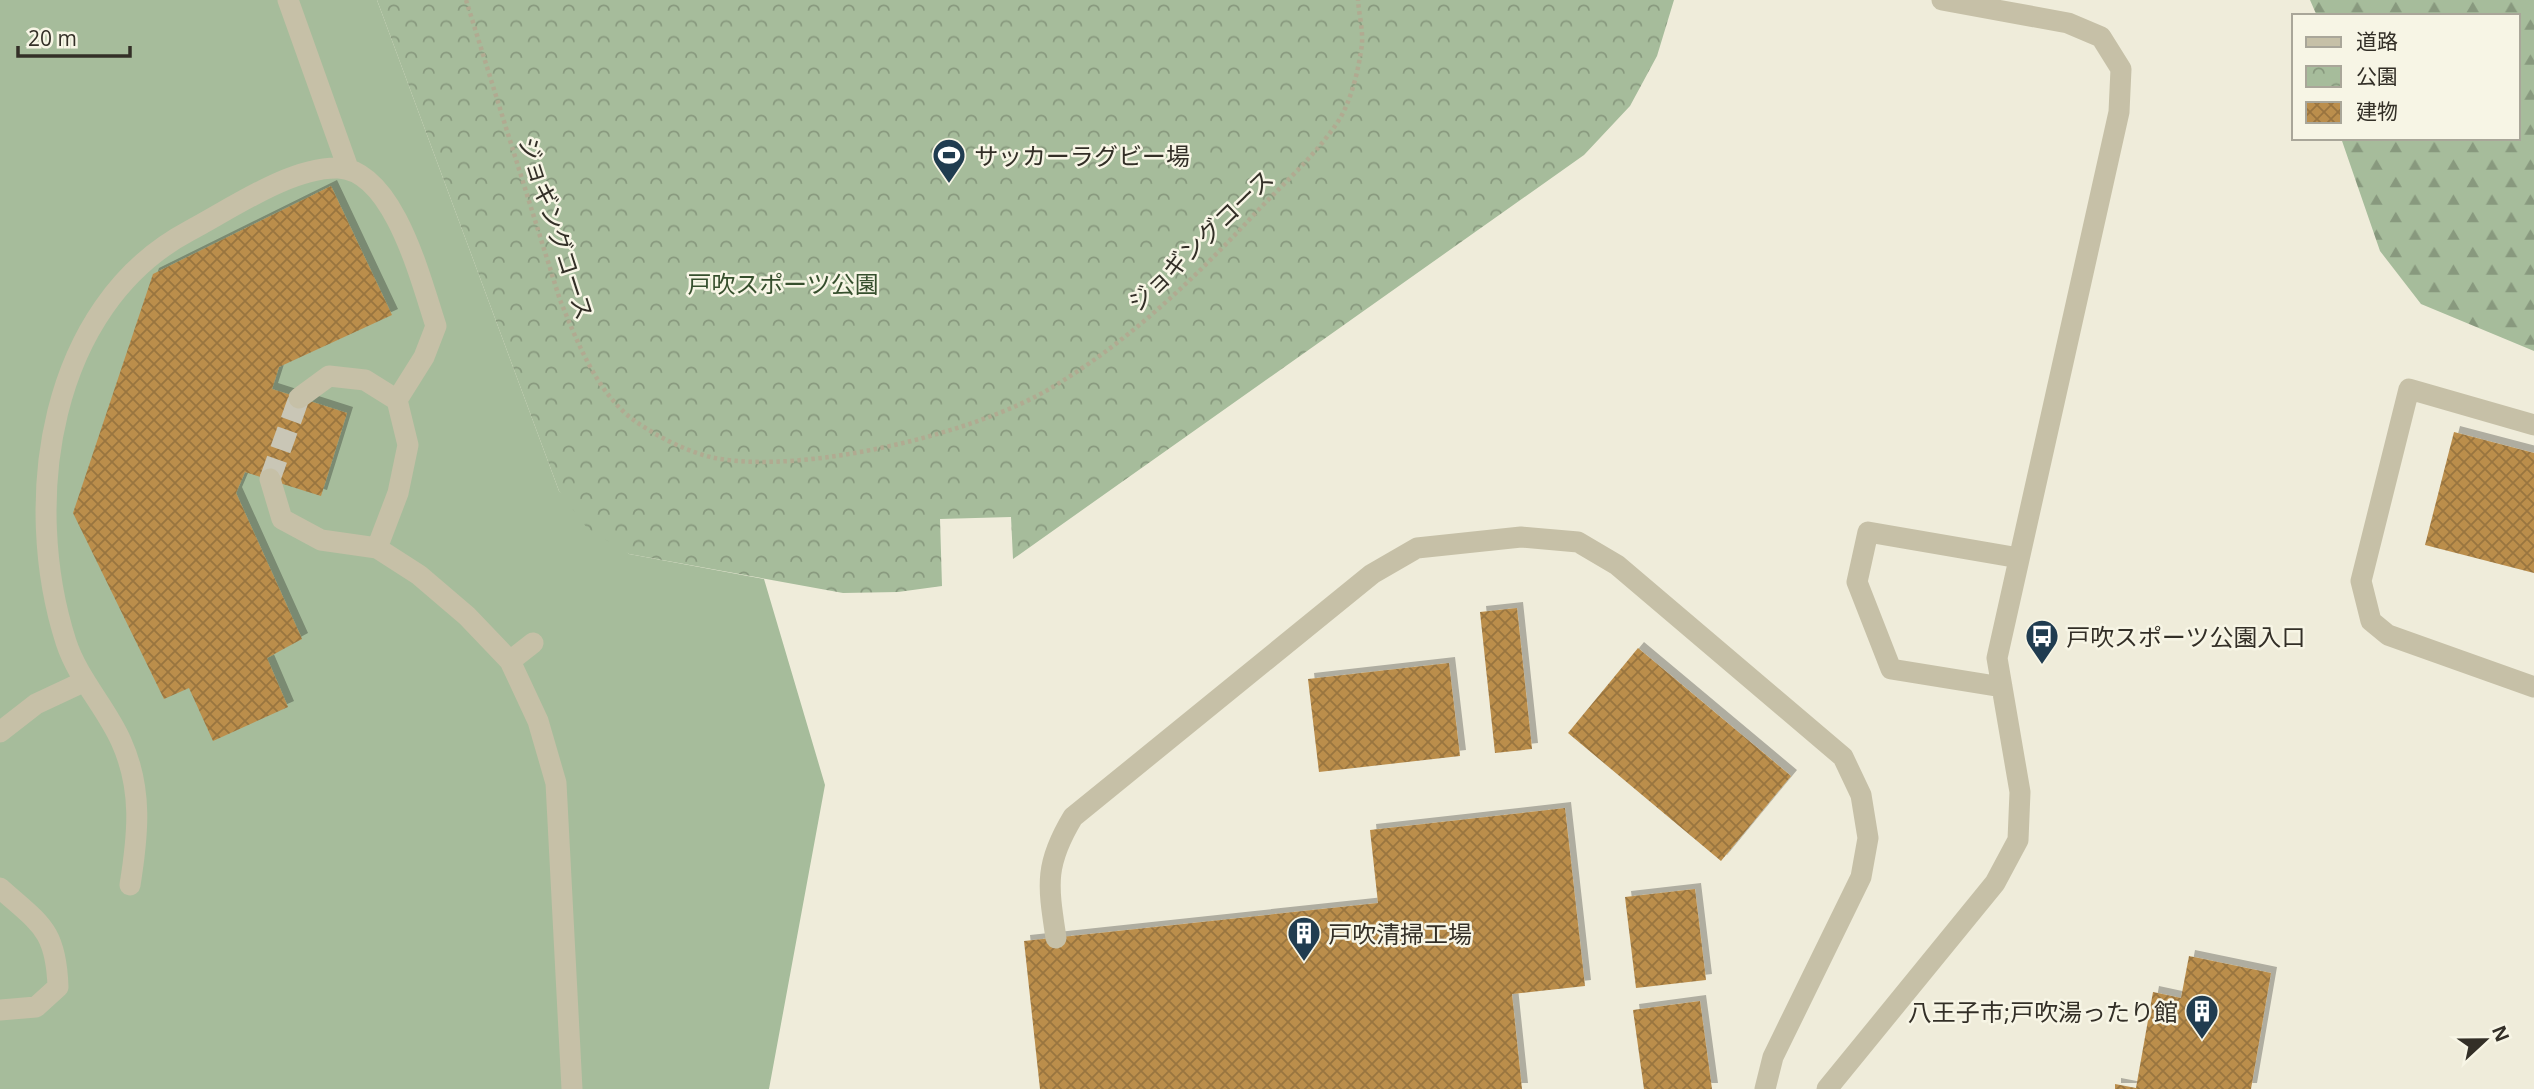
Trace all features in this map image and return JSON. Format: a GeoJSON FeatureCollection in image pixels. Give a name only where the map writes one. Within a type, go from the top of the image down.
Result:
{"type":"FeatureCollection","features":[{"type":"Feature","properties":{"kind":"street"},"geometry":{"type":"LineString","coordinates":[[288,0],[348,168],[383,193],[410,248],[436,326],[424,357],[397,400]]}},
{"type":"Feature","properties":{"kind":"street"},"geometry":{"type":"LineString","coordinates":[[1827,1089],[1995,883],[2018,840],[2020,792],[1997,659],[2119,112],[2121,69],[2101,37],[2068,23],[1942,0]]}},
{"type":"Feature","properties":{"kind":"street"},"geometry":{"type":"LineString","coordinates":[[130,885],[139,829],[136,782],[121,740],[83,682],[66,642],[48,556],[46,494],[55,430],[74,364],[91,324],[127,277],[170,241],[284,181],[320,168],[348,168]]}},
{"type":"Feature","properties":{"kind":"street"},"geometry":{"type":"LineString","coordinates":[[299,398],[329,376],[365,380],[397,400],[408,444],[397,493],[377,548]]}},
{"type":"Feature","properties":{"kind":"street"},"geometry":{"type":"LineString","coordinates":[[2534,425],[2409,389],[2361,581],[2371,621],[2388,635],[2534,687]]}},
{"type":"Feature","properties":{"kind":"street"},"geometry":{"type":"LineString","coordinates":[[270,480],[282,519],[321,540],[377,548],[419,575],[467,616],[510,661],[538,721],[556,783],[572,1089]]}},
{"type":"Feature","properties":{"kind":"street"},"geometry":{"type":"LineString","coordinates":[[2002,687],[1891,669],[1857,582],[1868,532],[2020,558]]}},
{"type":"Feature","properties":{"kind":"street"},"geometry":{"type":"LineString","coordinates":[[1056,938],[1048,877],[1057,844],[1073,817],[1372,574],[1418,548],[1521,537],[1578,541],[1618,565],[1843,757],[1861,795],[1868,838],[1861,877],[1773,1057],[1765,1089]]}},
{"type":"Feature","properties":{"kind":"street"},"geometry":{"type":"LineString","coordinates":[[510,661],[533,643]]}},
{"type":"Feature","properties":{"kind":"street"},"geometry":{"type":"LineString","coordinates":[[0,732],[36,704],[83,682]]}},
{"type":"Feature","properties":{"kind":"street"},"geometry":{"type":"LineString","coordinates":[[0,888],[41,923],[57,955],[58,986],[36,1007],[0,1010]]}},
{"type":"Feature","properties":{"kind":"path","name":"ジョギングコース"},"geometry":{"type":"LineString","coordinates":[[466,0],[560,300],[579,346],[602,384],[632,419],[669,442],[714,458],[759,461],[836,456],[958,428],[1050,389],[1139,324],[1183,288],[1339,121],[1362,43],[1358,0]]}},
{"type":"Feature","properties":{"kind":"green space"},"geometry":{"type":"Polygon","coordinates":[[[0,0],[377,0],[559,491],[629,554],[764,579],[825,785],[769,1089],[0,1089],[0,0]]]}},
{"type":"Feature","properties":{"kind":"green space","name":"戸吹スポーツ公園"},"geometry":{"type":"Polygon","coordinates":[[[377,0],[1674,0],[1657,56],[1630,106],[1584,155],[1013,559],[1011,517],[940,519],[942,586],[898,592],[843,593],[629,554],[587,528],[559,491],[377,0]]]}},
{"type":"Feature","properties":{"kind":"green space"},"geometry":{"type":"Polygon","coordinates":[[[2310,0],[2534,0],[2534,351],[2421,304],[2380,251],[2342,140],[2520,140],[2520,14],[2316,14],[2310,0]]]}},
{"type":"Feature","properties":{"kind":"building"},"geometry":{"type":"Polygon","coordinates":[[[331,186],[392,315],[279,367],[272,389],[347,413],[321,496],[245,472],[236,493],[302,639],[267,658],[288,707],[213,741],[189,688],[164,699],[73,513],[153,274],[331,186]]]}},
{"type":"Feature","properties":{"kind":"building"},"geometry":{"type":"Polygon","coordinates":[[[2454,432],[2534,453],[2534,573],[2425,545],[2454,432]]]}},
{"type":"Feature","properties":{"kind":"building"},"geometry":{"type":"Polygon","coordinates":[[[1517,608],[1532,749],[1495,753],[1480,612],[1517,608]]]}},
{"type":"Feature","properties":{"kind":"building"},"geometry":{"type":"Polygon","coordinates":[[[1638,648],[1791,776],[1721,861],[1568,733],[1638,648]]]}},
{"type":"Feature","properties":{"kind":"building"},"geometry":{"type":"Polygon","coordinates":[[[1449,663],[1460,756],[1319,772],[1308,679],[1449,663]]]}},
{"type":"Feature","properties":{"kind":"building","name":"戸吹清掃工場"},"geometry":{"type":"Polygon","coordinates":[[[1565,808],[1585,986],[1512,994],[1522,1089],[1040,1089],[1024,941],[1378,903],[1370,830],[1565,808]]]}},
{"type":"Feature","properties":{"kind":"building"},"geometry":{"type":"Polygon","coordinates":[[[1695,889],[1706,980],[1636,988],[1625,897],[1695,889]]]}},
{"type":"Feature","properties":{"kind":"building","name":"八王子市;戸吹湯ったり館"},"geometry":{"type":"Polygon","coordinates":[[[2189,956],[2271,973],[2251,1089],[2115,1089],[2115,1084],[2136,1088],[2153,992],[2181,998],[2189,956]]]}},
{"type":"Feature","properties":{"kind":"building"},"geometry":{"type":"Polygon","coordinates":[[[1700,1001],[1712,1089],[1644,1089],[1633,1010],[1700,1001]]]}},
{"type":"Feature","properties":{"kind":"tunnel"},"geometry":{"type":"LineString","coordinates":[[270,479],[299,398]]}},
{"type":"Feature","properties":{"kind":"place","name":"サッカーラグビー場"},"geometry":{"type":"Point","coordinates":[949,185]}},
{"type":"Feature","properties":{"kind":"place","name":"戸吹スポーツ公園入口"},"geometry":{"type":"Point","coordinates":[2042,666]}},
{"type":"Feature","properties":{"kind":"place","name":"戸吹清掃工場"},"geometry":{"type":"Point","coordinates":[1304,963]}},
{"type":"Feature","properties":{"kind":"place","name":"八王子市;戸吹湯ったり館"},"geometry":{"type":"Point","coordinates":[2202,1041]}}]}
